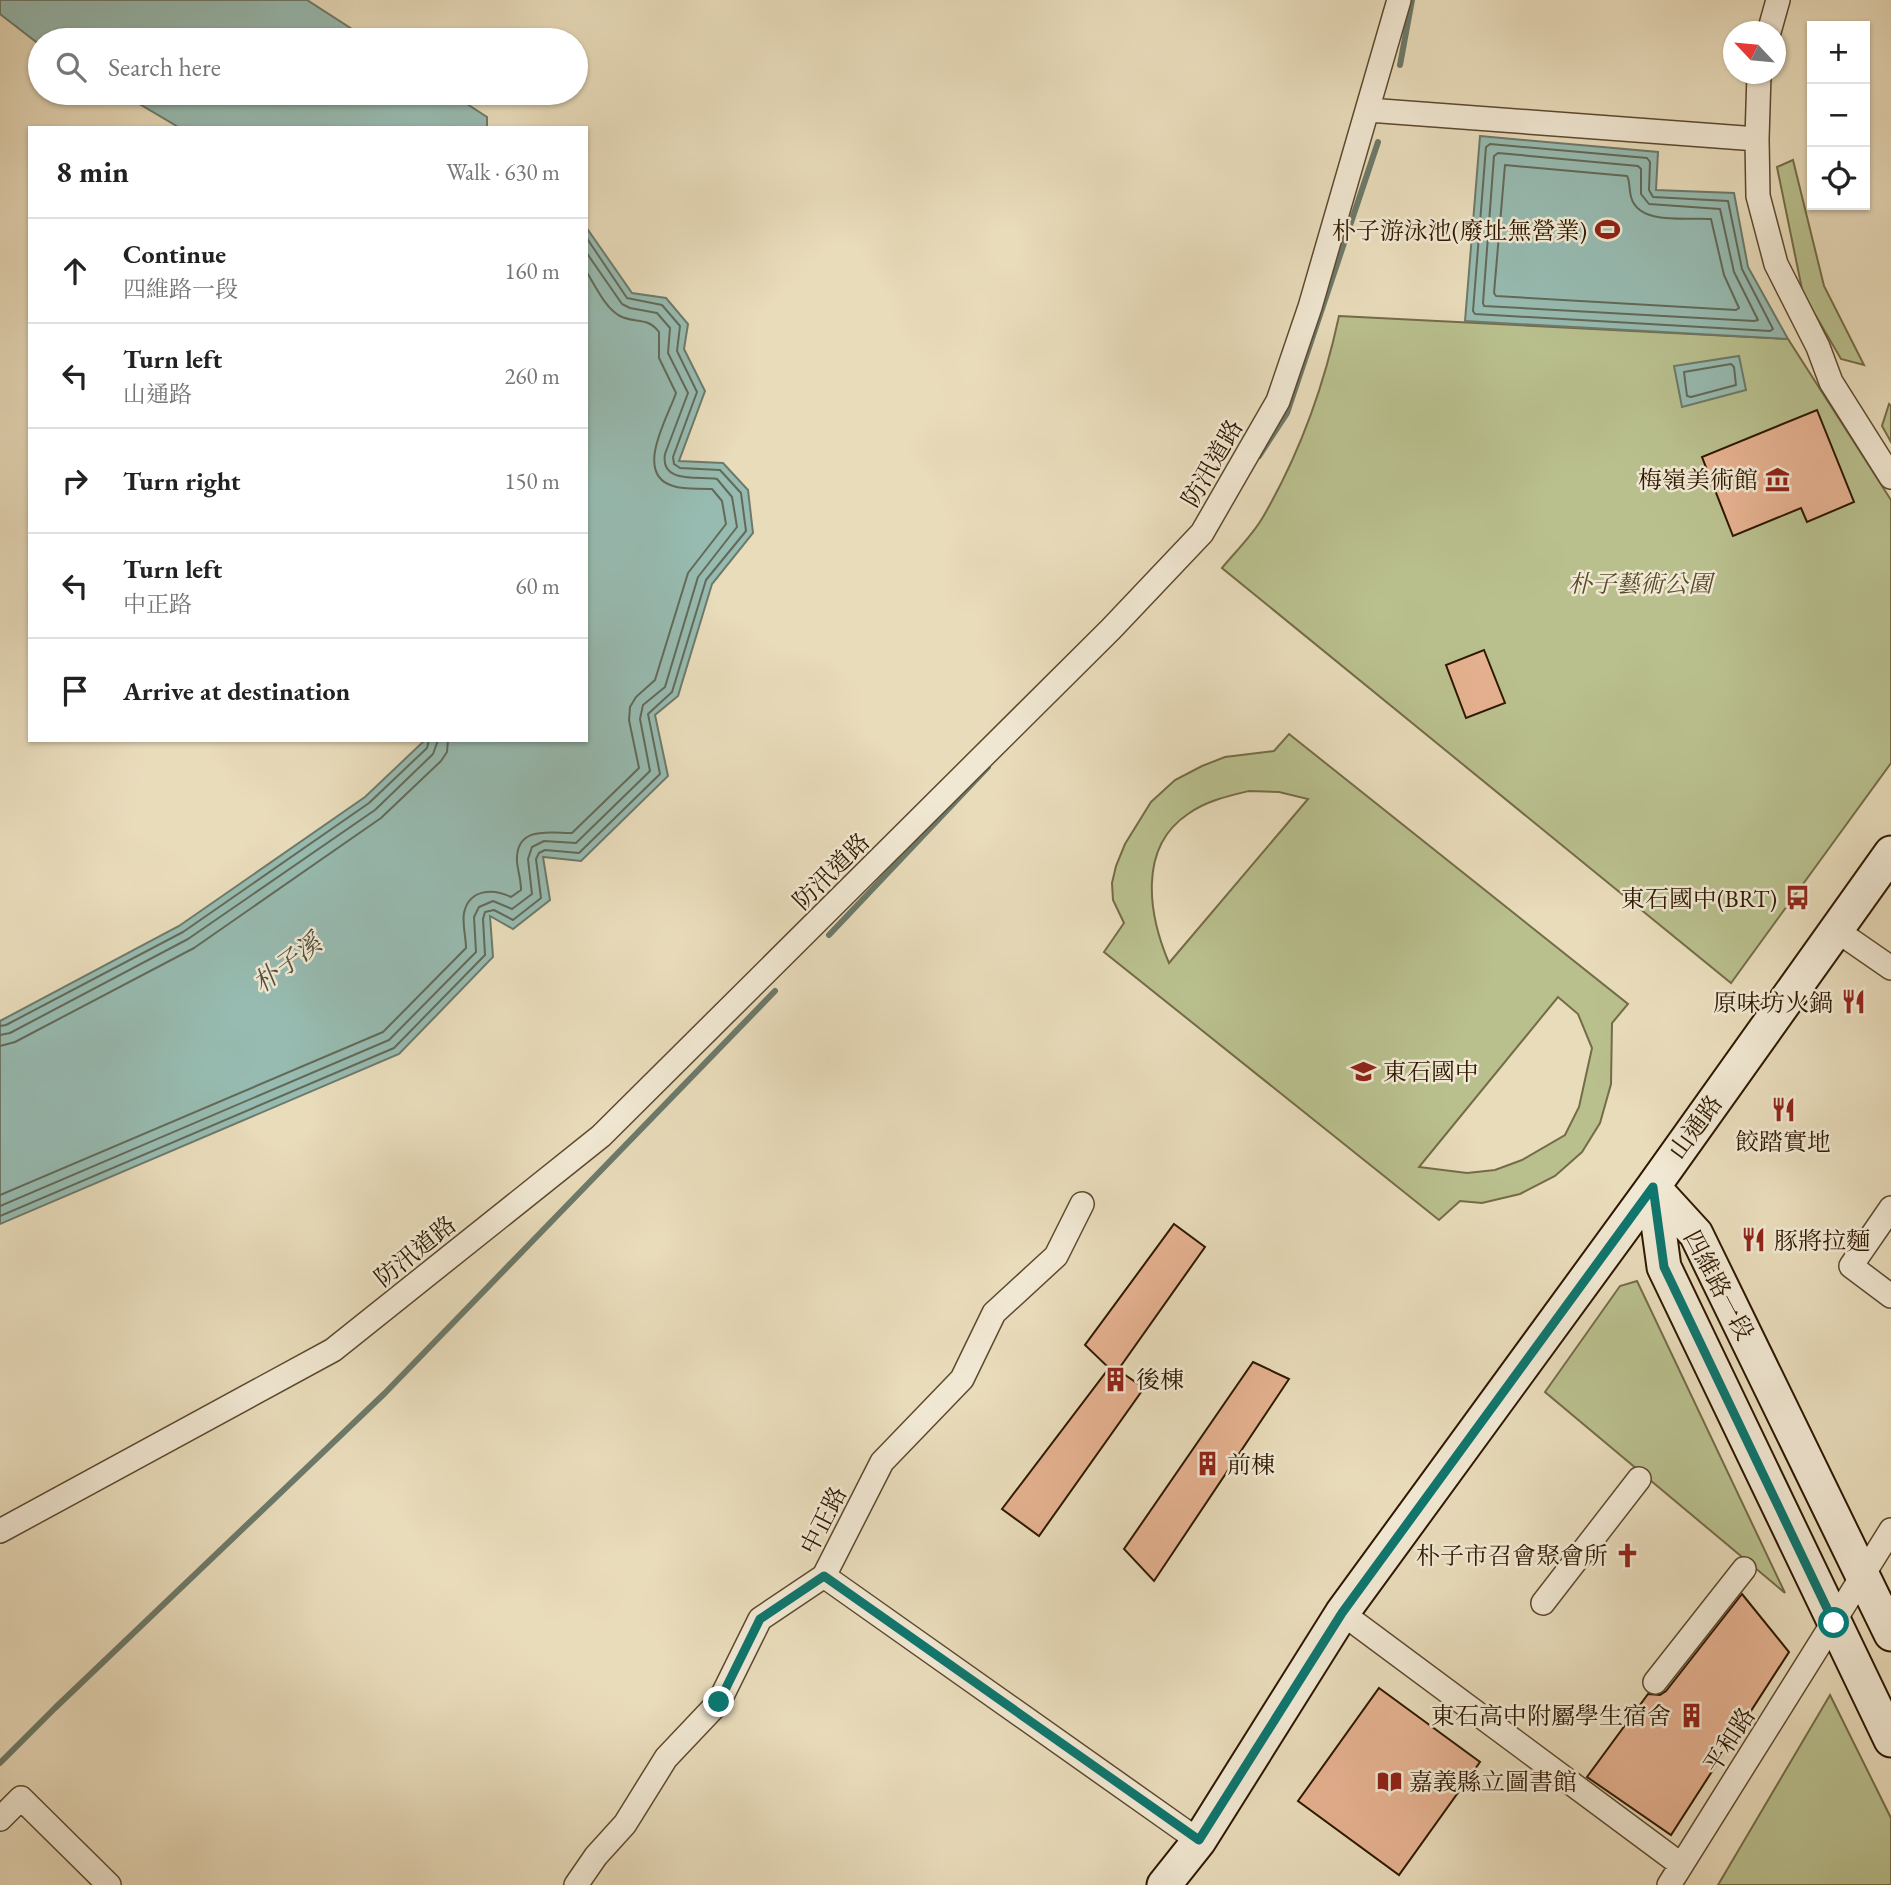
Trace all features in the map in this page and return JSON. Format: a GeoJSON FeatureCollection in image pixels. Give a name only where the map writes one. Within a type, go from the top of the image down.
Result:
{"type":"FeatureCollection","features":[{"type":"Feature","properties":{"kind":"main road","name":"山通路"},"geometry":{"type":"LineString","coordinates":[[1164,1885],[1199,1840],[1342,1613],[1653,1187],[1891,853]]}},
{"type":"Feature","properties":{"kind":"main road","name":"四維路一段"},"geometry":{"type":"LineString","coordinates":[[1653,1187],[1696,1234],[1891,1634]]}},
{"type":"Feature","properties":{"kind":"main road","name":"四維路一段"},"geometry":{"type":"LineString","coordinates":[[1653,1187],[1664,1267],[1891,1740]]}},
{"type":"Feature","properties":{"kind":"street","name":"防汛道路"},"geometry":{"type":"LineString","coordinates":[[0,1531],[333,1350],[601,1136],[1120,619],[1202,533],[1278,401],[1310,307],[1399,0]]}},
{"type":"Feature","properties":{"kind":"street"},"geometry":{"type":"LineString","coordinates":[[1772,21],[1778,0]]}},
{"type":"Feature","properties":{"kind":"street"},"geometry":{"type":"LineString","coordinates":[[1759,84],[1756,139],[1758,196],[1776,264],[1818,347],[1831,382],[1891,477]]}},
{"type":"Feature","properties":{"kind":"street"},"geometry":{"type":"LineString","coordinates":[[1368,110],[1756,139]]}},
{"type":"Feature","properties":{"kind":"street"},"geometry":{"type":"LineString","coordinates":[[1836,930],[1891,968]]}},
{"type":"Feature","properties":{"kind":"street","name":"中正路"},"geometry":{"type":"LineString","coordinates":[[576,1885],[596,1856],[625,1824],[666,1758],[719,1702],[760,1619],[824,1576],[882,1462],[962,1379],[994,1312],[1056,1256],[1082,1204]]}},
{"type":"Feature","properties":{"kind":"street"},"geometry":{"type":"LineString","coordinates":[[1891,1208],[1851,1266],[1891,1296]]}},
{"type":"Feature","properties":{"kind":"street"},"geometry":{"type":"LineString","coordinates":[[1543,1603],[1639,1479]]}},
{"type":"Feature","properties":{"kind":"street","name":"平和路"},"geometry":{"type":"LineString","coordinates":[[1669,1885],[1891,1530]]}},
{"type":"Feature","properties":{"kind":"street"},"geometry":{"type":"LineString","coordinates":[[1655,1682],[1744,1569]]}},
{"type":"Feature","properties":{"kind":"street"},"geometry":{"type":"LineString","coordinates":[[824,1576],[1199,1840]]}},
{"type":"Feature","properties":{"kind":"street"},"geometry":{"type":"LineString","coordinates":[[1342,1613],[1680,1864]]}},
{"type":"Feature","properties":{"kind":"street"},"geometry":{"type":"LineString","coordinates":[[0,1818],[21,1798],[109,1885]]}},
{"type":"Feature","properties":{"kind":"green space"},"geometry":{"type":"Polygon","coordinates":[[[1793,160],[1824,286],[1864,365],[1841,359],[1803,294],[1777,167],[1793,160]]]}},
{"type":"Feature","properties":{"kind":"green space","name":"朴子藝術公園"},"geometry":{"type":"Polygon","coordinates":[[[1339,316],[1788,339],[1891,500],[1891,763],[1731,983],[1222,568],[1259,524],[1288,469],[1318,394],[1339,316]]]}},
{"type":"Feature","properties":{"kind":"green space"},"geometry":{"type":"Polygon","coordinates":[[[1889,404],[1891,406],[1891,442],[1882,426],[1889,404]]]}},
{"type":"Feature","properties":{"kind":"green space"},"geometry":{"type":"Polygon","coordinates":[[[1289,734],[1628,1004],[1612,1023],[1611,1084],[1600,1123],[1582,1152],[1555,1176],[1520,1194],[1482,1203],[1460,1201],[1439,1220],[1104,952],[1124,923],[1113,900],[1112,883],[1116,866],[1125,844],[1151,802],[1175,780],[1202,766],[1225,757],[1274,751],[1289,734]],[[1249,791],[1195,809],[1172,828],[1161,845],[1154,864],[1153,904],[1156,925],[1169,963],[1308,799],[1279,792],[1249,791]],[[1558,997],[1419,1167],[1467,1173],[1495,1170],[1522,1160],[1565,1135],[1579,1107],[1592,1048],[1578,1014],[1558,997]]]}},
{"type":"Feature","properties":{"kind":"green space"},"geometry":{"type":"Polygon","coordinates":[[[1637,1281],[1785,1593],[1545,1392],[1620,1286],[1637,1281]]]}},
{"type":"Feature","properties":{"kind":"green space"},"geometry":{"type":"Polygon","coordinates":[[[1830,1695],[1891,1818],[1891,1885],[1718,1885],[1830,1695]]]}},
{"type":"Feature","properties":{"kind":"water"},"geometry":{"type":"Polygon","coordinates":[[[0,0],[307,0],[350,28],[28,28],[28,36],[0,14],[0,0]]]}},
{"type":"Feature","properties":{"kind":"water"},"geometry":{"type":"Polygon","coordinates":[[[141,105],[468,105],[487,117],[487,126],[177,126],[141,105]]]}},
{"type":"Feature","properties":{"kind":"water","name":"朴子游泳池(廢址無營業)"},"geometry":{"type":"Polygon","coordinates":[[[1480,136],[1658,152],[1656,190],[1734,193],[1748,267],[1788,339],[1465,321],[1480,136]]]}},
{"type":"Feature","properties":{"kind":"water","name":"朴子溪"},"geometry":{"type":"Polygon","coordinates":[[[588,230],[632,293],[666,298],[688,324],[684,349],[705,391],[679,461],[723,463],[748,490],[753,533],[712,584],[678,696],[655,715],[668,776],[581,861],[543,857],[550,900],[513,929],[490,916],[493,957],[399,1054],[0,1224],[0,1021],[179,926],[365,797],[423,742],[588,742],[588,230]]]}},
{"type":"Feature","properties":{"kind":"water"},"geometry":{"type":"Polygon","coordinates":[[[1739,356],[1746,390],[1682,407],[1674,366],[1739,356]]]}},
{"type":"Feature","properties":{"kind":"building","name":"梅嶺美術館"},"geometry":{"type":"Polygon","coordinates":[[[1817,410],[1854,502],[1807,522],[1801,508],[1733,536],[1702,457],[1817,410]]]}},
{"type":"Feature","properties":{"kind":"building"},"geometry":{"type":"Polygon","coordinates":[[[1484,650],[1505,703],[1466,718],[1446,665],[1484,650]]]}},
{"type":"Feature","properties":{"kind":"building","name":"後棟"},"geometry":{"type":"Polygon","coordinates":[[[1174,1224],[1205,1247],[1118,1370],[1144,1388],[1039,1536],[1002,1509],[1109,1368],[1085,1345],[1174,1224]]]}},
{"type":"Feature","properties":{"kind":"building","name":"前棟"},"geometry":{"type":"Polygon","coordinates":[[[1253,1362],[1289,1379],[1154,1581],[1124,1549],[1253,1362]]]}},
{"type":"Feature","properties":{"kind":"building","name":"東石高中附屬學生宿舍"},"geometry":{"type":"Polygon","coordinates":[[[1742,1594],[1789,1652],[1671,1835],[1587,1777],[1648,1694],[1660,1695],[1666,1691],[1742,1594]]]}},
{"type":"Feature","properties":{"kind":"building","name":"嘉義縣立圖書館"},"geometry":{"type":"Polygon","coordinates":[[[1379,1688],[1480,1762],[1399,1875],[1298,1801],[1379,1688]]]}},
{"type":"Feature","properties":{"kind":"waterway"},"geometry":{"type":"LineString","coordinates":[[1400,65],[1412,0]]}},
{"type":"Feature","properties":{"kind":"waterway"},"geometry":{"type":"LineString","coordinates":[[1259,456],[1287,413],[1378,142]]}},
{"type":"Feature","properties":{"kind":"waterway"},"geometry":{"type":"LineString","coordinates":[[829,935],[988,767]]}},
{"type":"Feature","properties":{"kind":"waterway"},"geometry":{"type":"LineString","coordinates":[[0,1763],[385,1393],[775,991]]}},
{"type":"Feature","properties":{"kind":"place","name":"朴子游泳池(廢址無營業)"},"geometry":{"type":"Point","coordinates":[1607,230]}},
{"type":"Feature","properties":{"kind":"place","name":"梅嶺美術館"},"geometry":{"type":"Point","coordinates":[1778,479]}},
{"type":"Feature","properties":{"kind":"place","name":"東石國中(BRT)"},"geometry":{"type":"Point","coordinates":[1797,898]}},
{"type":"Feature","properties":{"kind":"place","name":"原味坊火鍋"},"geometry":{"type":"Point","coordinates":[1853,1002]}},
{"type":"Feature","properties":{"kind":"place","name":"東石國中"},"geometry":{"type":"Point","coordinates":[1363,1071]}},
{"type":"Feature","properties":{"kind":"place","name":"餃踏實地"},"geometry":{"type":"Point","coordinates":[1783,1110]}},
{"type":"Feature","properties":{"kind":"place","name":"豚將拉麵"},"geometry":{"type":"Point","coordinates":[1754,1240]}},
{"type":"Feature","properties":{"kind":"place","name":"後棟"},"geometry":{"type":"Point","coordinates":[1116,1379]}},
{"type":"Feature","properties":{"kind":"place","name":"前棟"},"geometry":{"type":"Point","coordinates":[1207,1464]}},
{"type":"Feature","properties":{"kind":"place","name":"朴子市召會聚會所"},"geometry":{"type":"Point","coordinates":[1628,1555]}},
{"type":"Feature","properties":{"kind":"place","name":"東石高中附屬學生宿舍"},"geometry":{"type":"Point","coordinates":[1691,1715]}},
{"type":"Feature","properties":{"kind":"place","name":"嘉義縣立圖書館"},"geometry":{"type":"Point","coordinates":[1389,1781]}},
{"type":"Feature","properties":{"kind":"route"},"geometry":{"type":"LineString","coordinates":[[719,1702],[760,1619],[824,1576],[1199,1840],[1342,1613],[1653,1187],[1664,1267],[1834,1623]]}}]}
